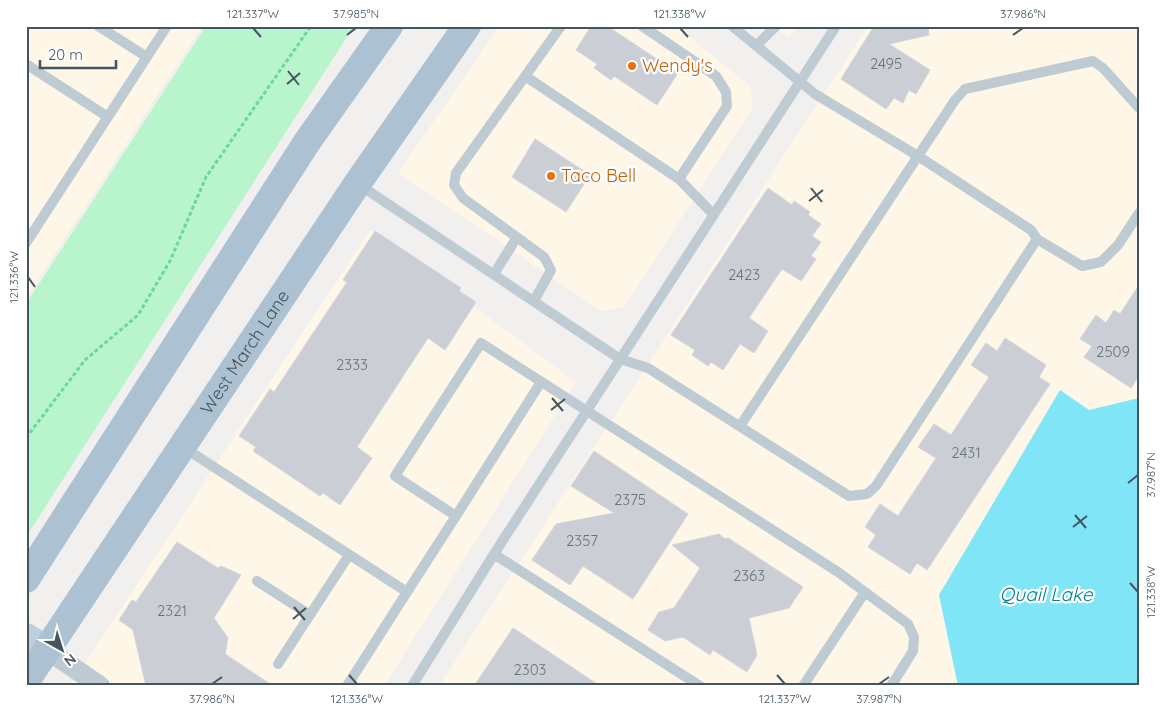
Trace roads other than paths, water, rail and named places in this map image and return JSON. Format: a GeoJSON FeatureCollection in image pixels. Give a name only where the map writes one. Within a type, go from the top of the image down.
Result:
{"type":"FeatureCollection","features":[{"type":"Feature","properties":{"kind":"main road"},"geometry":{"type":"LineString","coordinates":[[26,579],[307,142],[389,26]]}},
{"type":"Feature","properties":{"kind":"main road","name":"West March Lane"},"geometry":{"type":"LineString","coordinates":[[26,681],[36,643],[182,447],[357,184],[467,26]]}},
{"type":"Feature","properties":{"kind":"street"},"geometry":{"type":"LineString","coordinates":[[36,643],[100,686]]}},
{"type":"Feature","properties":{"kind":"lane"},"geometry":{"type":"LineString","coordinates":[[98,26],[146,57]]}},
{"type":"Feature","properties":{"kind":"lane"},"geometry":{"type":"LineString","coordinates":[[26,243],[167,26]]}},
{"type":"Feature","properties":{"kind":"lane"},"geometry":{"type":"LineString","coordinates":[[534,301],[551,270],[544,257],[463,198],[454,185],[456,173],[561,26]]}},
{"type":"Feature","properties":{"kind":"lane"},"geometry":{"type":"LineString","coordinates":[[642,26],[716,76],[726,92],[727,106],[679,179]]}},
{"type":"Feature","properties":{"kind":"lane"},"geometry":{"type":"LineString","coordinates":[[732,26],[815,94],[918,156],[1031,230],[1037,239],[1082,266],[1101,262],[1118,245],[1139,213]]}},
{"type":"Feature","properties":{"kind":"lane"},"geometry":{"type":"LineString","coordinates":[[756,46],[776,26]]}},
{"type":"Feature","properties":{"kind":"lane"},"geometry":{"type":"LineString","coordinates":[[412,686],[494,554],[712,214],[836,26]]}},
{"type":"Feature","properties":{"kind":"lane"},"geometry":{"type":"LineString","coordinates":[[740,426],[955,100],[965,89],[1093,61],[1103,68],[1139,108]]}},
{"type":"Feature","properties":{"kind":"lane"},"geometry":{"type":"LineString","coordinates":[[26,64],[108,117]]}},
{"type":"Feature","properties":{"kind":"lane"},"geometry":{"type":"LineString","coordinates":[[525,76],[679,179],[712,214]]}},
{"type":"Feature","properties":{"kind":"lane"},"geometry":{"type":"LineString","coordinates":[[357,184],[620,358],[648,368],[849,496],[867,494],[876,486],[1037,239]]}},
{"type":"Feature","properties":{"kind":"lane"},"geometry":{"type":"LineString","coordinates":[[494,274],[517,237]]}},
{"type":"Feature","properties":{"kind":"lane"},"geometry":{"type":"LineString","coordinates":[[456,516],[395,476],[481,343],[838,572],[908,624],[914,637],[913,650],[890,686]]}},
{"type":"Feature","properties":{"kind":"lane"},"geometry":{"type":"LineString","coordinates":[[347,686],[542,382]]}},
{"type":"Feature","properties":{"kind":"lane"},"geometry":{"type":"LineString","coordinates":[[182,447],[407,592]]}},
{"type":"Feature","properties":{"kind":"lane"},"geometry":{"type":"LineString","coordinates":[[494,554],[700,686]]}},
{"type":"Feature","properties":{"kind":"lane"},"geometry":{"type":"LineString","coordinates":[[278,664],[349,555]]}},
{"type":"Feature","properties":{"kind":"lane"},"geometry":{"type":"LineString","coordinates":[[257,581],[310,615]]}},
{"type":"Feature","properties":{"kind":"lane"},"geometry":{"type":"LineString","coordinates":[[803,686],[865,592]]}},
{"type":"Feature","properties":{"kind":"water","name":"Quail Lake"},"geometry":{"type":"Polygon","coordinates":[[[1060,390],[1089,410],[1139,398],[1139,686],[958,686],[939,595],[1060,390]]]}},
{"type":"Feature","properties":{"kind":"place","name":"Wendy's"},"geometry":{"type":"Point","coordinates":[632,66]}},
{"type":"Feature","properties":{"kind":"place","name":"Taco Bell"},"geometry":{"type":"Point","coordinates":[551,176]}}]}
